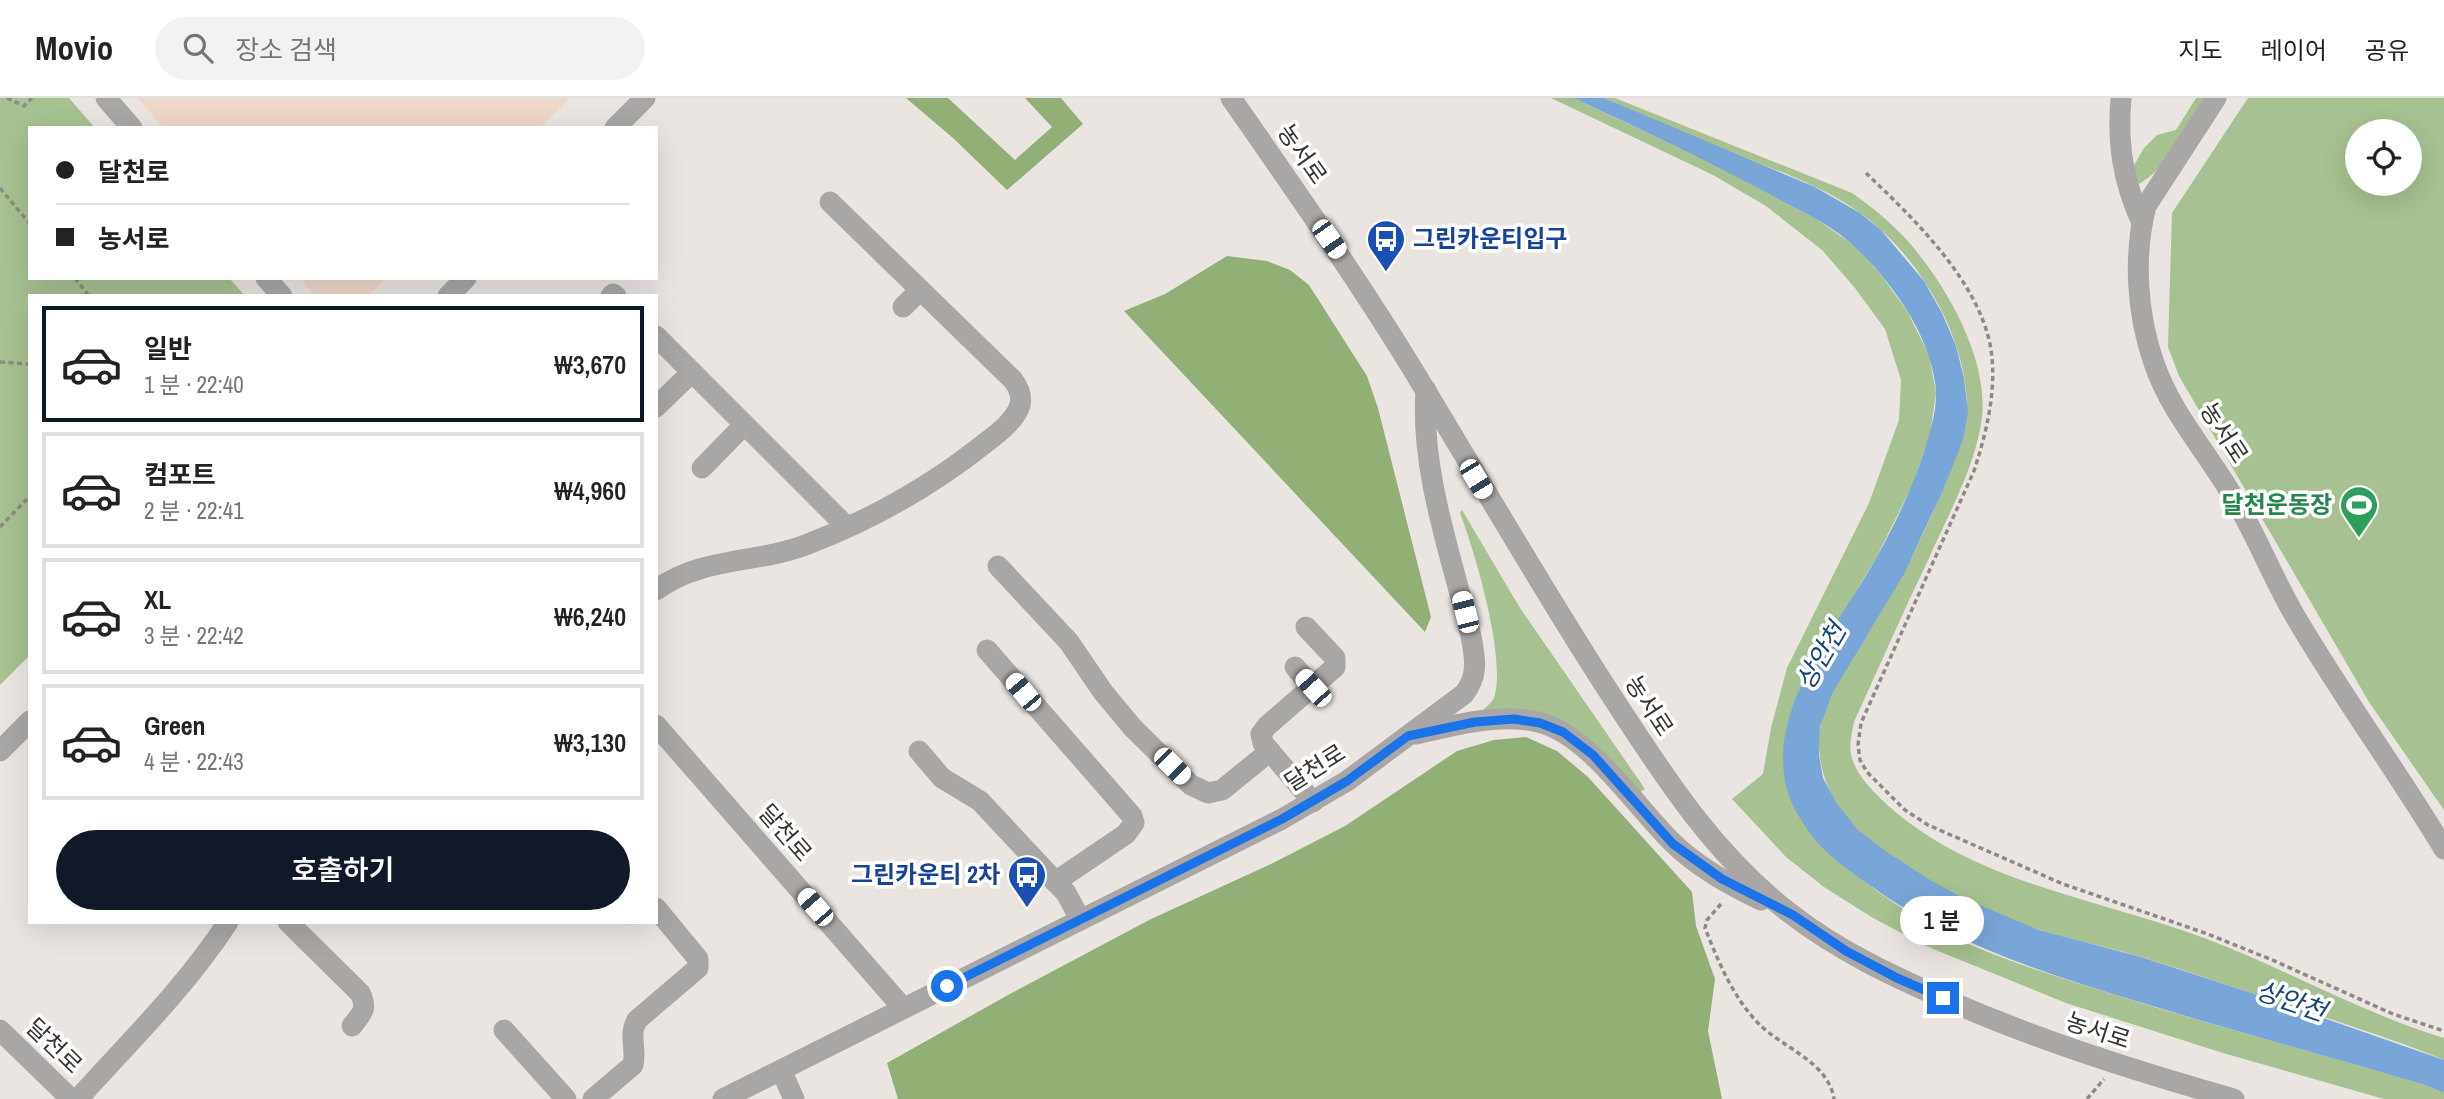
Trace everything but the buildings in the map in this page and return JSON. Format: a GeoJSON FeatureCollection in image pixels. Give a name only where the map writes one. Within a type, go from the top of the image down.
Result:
{"type":"FeatureCollection","features":[{"type":"Feature","properties":{"kind":"street"},"geometry":{"type":"LineString","coordinates":[[106,98],[130,126]]}},
{"type":"Feature","properties":{"kind":"street"},"geometry":{"type":"LineString","coordinates":[[617,126],[645,98]]}},
{"type":"Feature","properties":{"kind":"street","name":"농서로"},"geometry":{"type":"LineString","coordinates":[[1231,98],[1343,259],[1426,390],[1476,479],[1573,637],[1658,768],[1688,811],[1719,848],[1755,884],[1793,915],[1846,951],[1897,978],[2034,1037],[2115,1065],[2234,1099]]}},
{"type":"Feature","properties":{"kind":"street"},"geometry":{"type":"LineString","coordinates":[[2121,98],[2119,149],[2134,206],[2142,223]]}},
{"type":"Feature","properties":{"kind":"street","name":"농서로"},"geometry":{"type":"LineString","coordinates":[[2216,98],[2146,206],[2138,242],[2141,305],[2147,340],[2159,378],[2253,532],[2284,599],[2444,849]]}},
{"type":"Feature","properties":{"kind":"street"},"geometry":{"type":"LineString","coordinates":[[658,589],[689,571],[806,545],[847,527],[935,482],[1004,428],[1018,410],[1018,387],[1013,380],[830,202]]}},
{"type":"Feature","properties":{"kind":"street"},"geometry":{"type":"LineString","coordinates":[[268,280],[280,294]]}},
{"type":"Feature","properties":{"kind":"street"},"geometry":{"type":"LineString","coordinates":[[450,294],[464,280]]}},
{"type":"Feature","properties":{"kind":"street"},"geometry":{"type":"LineString","coordinates":[[903,307],[920,290]]}},
{"type":"Feature","properties":{"kind":"street"},"geometry":{"type":"LineString","coordinates":[[658,338],[847,527]]}},
{"type":"Feature","properties":{"kind":"street"},"geometry":{"type":"LineString","coordinates":[[658,406],[692,372]]}},
{"type":"Feature","properties":{"kind":"street","name":"달천로"},"geometry":{"type":"LineString","coordinates":[[723,1099],[1313,802],[1347,781],[1464,694],[1474,678],[1476,662],[1429,467],[1424,418],[1426,390]]}},
{"type":"Feature","properties":{"kind":"street"},"geometry":{"type":"LineString","coordinates":[[702,468],[744,425]]}},
{"type":"Feature","properties":{"kind":"street"},"geometry":{"type":"LineString","coordinates":[[998,566],[1069,642],[1103,692],[1133,728],[1191,785],[1208,793],[1222,790],[1270,751]]}},
{"type":"Feature","properties":{"kind":"street"},"geometry":{"type":"LineString","coordinates":[[1306,627],[1336,663],[1332,672],[1261,734],[1263,743],[1313,802]]}},
{"type":"Feature","properties":{"kind":"street"},"geometry":{"type":"LineString","coordinates":[[987,650],[1132,816],[1135,823],[1126,834],[1055,882]]}},
{"type":"Feature","properties":{"kind":"street"},"geometry":{"type":"LineString","coordinates":[[1294,667],[1313,688]]}},
{"type":"Feature","properties":{"kind":"street"},"geometry":{"type":"LineString","coordinates":[[1408,736],[1475,722],[1514,719],[1540,723],[1563,732],[1593,755],[1673,844],[1736,887],[1793,915]]}},
{"type":"Feature","properties":{"kind":"street"},"geometry":{"type":"LineString","coordinates":[[0,751],[28,723]]}},
{"type":"Feature","properties":{"kind":"street","name":"달천로"},"geometry":{"type":"LineString","coordinates":[[658,727],[903,1008]]}},
{"type":"Feature","properties":{"kind":"street"},"geometry":{"type":"LineString","coordinates":[[919,751],[942,778],[980,801],[1066,893],[1080,919]]}},
{"type":"Feature","properties":{"kind":"street"},"geometry":{"type":"LineString","coordinates":[[593,1099],[633,1065],[635,1058],[631,1041],[637,1020],[698,968],[698,959],[658,910]]}},
{"type":"Feature","properties":{"kind":"street"},"geometry":{"type":"LineString","coordinates":[[78,1099],[174,995],[227,924]]}},
{"type":"Feature","properties":{"kind":"street"},"geometry":{"type":"LineString","coordinates":[[290,924],[360,993],[365,1003],[363,1012],[352,1026]]}},
{"type":"Feature","properties":{"kind":"street","name":"달천로"},"geometry":{"type":"LineString","coordinates":[[0,1030],[71,1099]]}},
{"type":"Feature","properties":{"kind":"street"},"geometry":{"type":"LineString","coordinates":[[504,1030],[566,1099]]}},
{"type":"Feature","properties":{"kind":"street"},"geometry":{"type":"LineString","coordinates":[[781,1069],[794,1099]]}},
{"type":"Feature","properties":{"kind":"path"},"geometry":{"type":"LineString","coordinates":[[7,98],[24,106],[32,98]]}},
{"type":"Feature","properties":{"kind":"path"},"geometry":{"type":"LineString","coordinates":[[1866,173],[1906,211],[1960,278],[1983,323],[1990,344],[1992,363],[1987,428],[1974,471],[1861,723],[1858,745],[1860,761],[1867,772],[1905,810],[1928,825],[1990,854],[2103,899],[2205,933],[2393,1014],[2444,1031]]}},
{"type":"Feature","properties":{"kind":"path"},"geometry":{"type":"LineString","coordinates":[[0,188],[28,222]]}},
{"type":"Feature","properties":{"kind":"path"},"geometry":{"type":"LineString","coordinates":[[77,280],[87,294]]}},
{"type":"Feature","properties":{"kind":"path"},"geometry":{"type":"LineString","coordinates":[[0,362],[28,364]]}},
{"type":"Feature","properties":{"kind":"path"},"geometry":{"type":"LineString","coordinates":[[0,527],[28,498]]}},
{"type":"Feature","properties":{"kind":"path"},"geometry":{"type":"LineString","coordinates":[[1736,887],[1705,925],[1720,965],[1758,1023],[1816,1066],[1825,1077],[1834,1099]]}},
{"type":"Feature","properties":{"kind":"shaded area"},"geometry":{"type":"Polygon","coordinates":[[[137,98],[570,98],[542,126],[162,126],[137,98]]]}},
{"type":"Feature","properties":{"kind":"shaded area"},"geometry":{"type":"Polygon","coordinates":[[[302,280],[384,280],[370,294],[313,294],[302,280]]]}},
{"type":"Feature","properties":{"kind":"green space"},"geometry":{"type":"Polygon","coordinates":[[[0,98],[69,98],[93,126],[28,126],[28,280],[231,280],[243,294],[28,294],[28,657],[0,685],[0,98]]]}},
{"type":"Feature","properties":{"kind":"green space"},"geometry":{"type":"Polygon","coordinates":[[[906,98],[948,98],[1015,160],[1052,127],[1025,98],[1061,98],[1083,124],[1007,190],[906,98]]]}},
{"type":"Feature","properties":{"kind":"green space"},"geometry":{"type":"Polygon","coordinates":[[[1551,98],[1573,98],[1716,165],[1816,219],[1855,246],[1881,275],[1907,311],[1929,355],[1936,393],[1930,434],[1913,484],[1876,558],[1801,682],[1814,838],[1890,900],[1941,931],[1986,951],[2125,998],[2425,1085],[2444,1093],[2444,1099],[2384,1099],[2223,1053],[2066,1003],[1926,946],[1873,918],[1824,887],[1786,857],[1732,799],[1763,774],[1771,728],[1787,668],[1869,503],[1899,420],[1901,380],[1885,329],[1855,288],[1822,250],[1766,206],[1713,175],[1551,98]]]}},
{"type":"Feature","properties":{"kind":"green space"},"geometry":{"type":"Polygon","coordinates":[[[1604,98],[1615,98],[1852,193],[1873,208],[1905,238],[1935,277],[1962,324],[1979,375],[1983,400],[1981,424],[1972,459],[1952,509],[1854,722],[1851,754],[1858,772],[1871,788],[1914,826],[1951,850],[2033,884],[2204,938],[2383,1016],[2444,1038],[2444,1060],[2387,1038],[2133,954],[2043,931],[1996,914],[1946,890],[1899,862],[1849,821],[1827,785],[1820,758],[1820,729],[1834,688],[1899,580],[1932,515],[1964,427],[1967,408],[1965,383],[1952,334],[1929,288],[1914,267],[1898,247],[1865,216],[1829,194],[1790,176],[1604,98]]]}},
{"type":"Feature","properties":{"kind":"green space"},"geometry":{"type":"Polygon","coordinates":[[[2196,98],[2208,98],[2168,158],[2137,185],[2133,167],[2144,148],[2157,135],[2176,130],[2196,98]]]}},
{"type":"Feature","properties":{"kind":"green space","name":"달천운동장"},"geometry":{"type":"Polygon","coordinates":[[[2248,98],[2444,98],[2444,810],[2369,702],[2179,376],[2168,347],[2172,213],[2248,98]]]}},
{"type":"Feature","properties":{"kind":"green space"},"geometry":{"type":"Polygon","coordinates":[[[1227,256],[1267,261],[1290,270],[1309,285],[1367,376],[1378,408],[1431,617],[1425,632],[1124,311],[1165,294],[1227,256]]]}},
{"type":"Feature","properties":{"kind":"green space"},"geometry":{"type":"Polygon","coordinates":[[[1462,510],[1520,608],[1645,789],[1640,792],[1604,753],[1573,727],[1536,713],[1482,711],[1495,694],[1496,654],[1487,603],[1460,513],[1462,510]]]}},
{"type":"Feature","properties":{"kind":"green space"},"geometry":{"type":"Polygon","coordinates":[[[1526,737],[1557,751],[1588,777],[1692,892],[1696,926],[1715,979],[1708,1031],[1722,1099],[898,1099],[887,1063],[1149,920],[1273,863],[1345,826],[1457,751],[1494,740],[1526,737]]]}},
{"type":"Feature","properties":{"kind":"water","name":"상안천"},"geometry":{"type":"Polygon","coordinates":[[[1573,98],[1604,98],[1815,187],[1860,213],[1881,230],[1924,281],[1956,346],[1964,378],[1968,412],[1963,440],[1904,574],[1833,692],[1820,726],[1819,755],[1823,778],[1837,804],[1858,830],[1930,880],[1965,899],[2039,930],[2141,957],[2444,1060],[2444,1093],[2425,1085],[2103,991],[1998,954],[1964,940],[1899,905],[1846,868],[1818,843],[1802,821],[1788,793],[1783,762],[1786,732],[1808,671],[1882,547],[1902,508],[1923,455],[1936,399],[1933,371],[1927,352],[1919,332],[1897,296],[1871,263],[1838,233],[1724,170],[1573,98]]]}},
{"type":"Feature","properties":{"kind":"place","name":"그린카운티입구"},"geometry":{"type":"Point","coordinates":[1386,273]}},
{"type":"Feature","properties":{"kind":"place","name":"달천운동장"},"geometry":{"type":"Point","coordinates":[2359,539]}},
{"type":"Feature","properties":{"kind":"place","name":"그린카운티 2차"},"geometry":{"type":"Point","coordinates":[1027,909]}},
{"type":"Feature","properties":{"kind":"route"},"geometry":{"type":"LineString","coordinates":[[947,986],[1282,819],[1347,781],[1408,736],[1475,722],[1514,719],[1540,723],[1563,732],[1593,755],[1673,844],[1722,879],[1793,915],[1846,951],[1943,998]]}}]}
